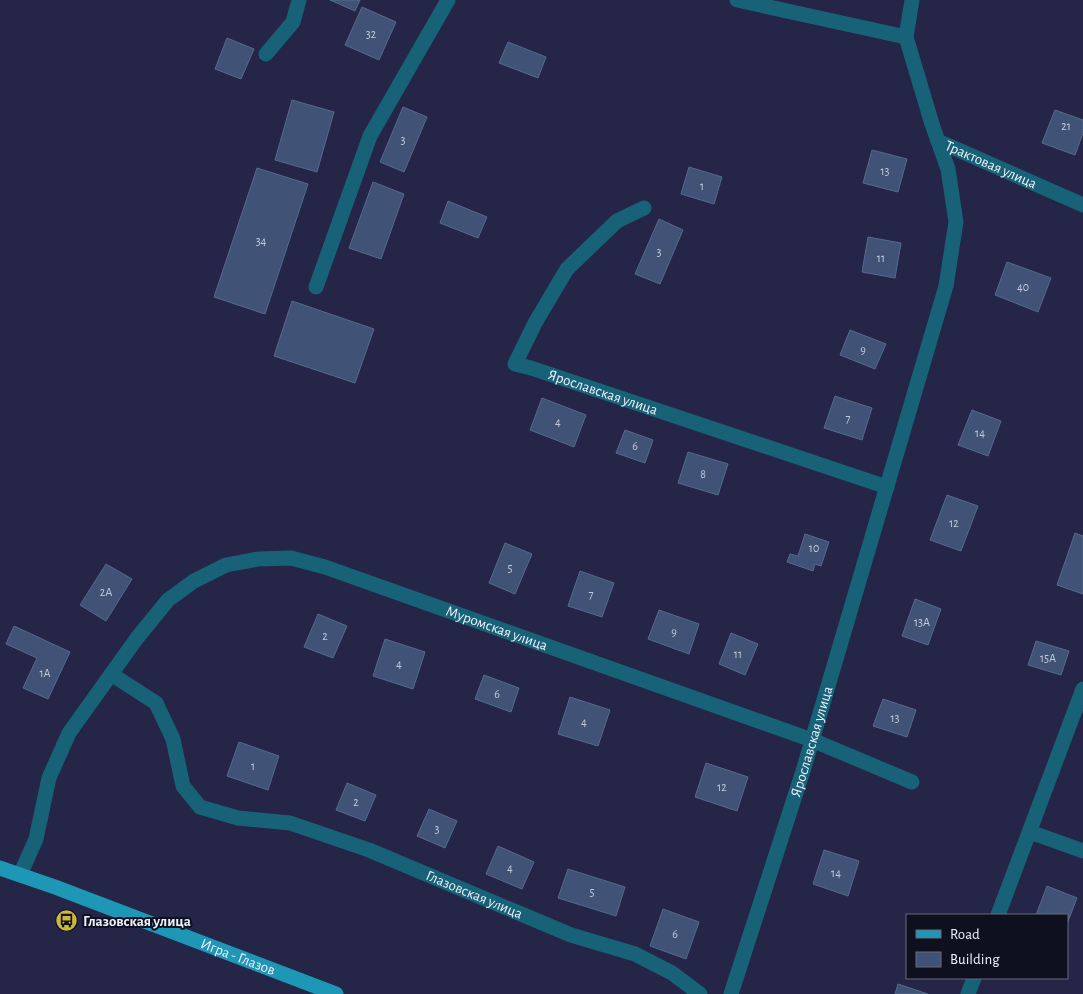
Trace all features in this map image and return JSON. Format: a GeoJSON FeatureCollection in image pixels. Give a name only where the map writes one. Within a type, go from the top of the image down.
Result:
{"type":"FeatureCollection","features":[{"type":"Feature","properties":{"kind":"main road","name":"Игра - Глазов"},"geometry":{"type":"LineString","coordinates":[[0,868],[55,886],[336,994]]}},
{"type":"Feature","properties":{"kind":"street"},"geometry":{"type":"LineString","coordinates":[[266,54],[293,22],[299,0]]}},
{"type":"Feature","properties":{"kind":"street"},"geometry":{"type":"LineString","coordinates":[[316,287],[370,136],[448,0]]}},
{"type":"Feature","properties":{"kind":"street"},"geometry":{"type":"LineString","coordinates":[[736,0],[906,37],[912,0]]}},
{"type":"Feature","properties":{"kind":"street","name":"Трактовая улица"},"geometry":{"type":"LineString","coordinates":[[906,37],[938,141],[1083,205]]}},
{"type":"Feature","properties":{"kind":"street","name":"Ярославская улица"},"geometry":{"type":"LineString","coordinates":[[731,994],[812,740],[946,286],[956,222],[948,169],[938,141]]}},
{"type":"Feature","properties":{"kind":"street","name":"Ярославская улица"},"geometry":{"type":"LineString","coordinates":[[644,208],[617,221],[567,269],[535,323],[515,364],[887,487]]}},
{"type":"Feature","properties":{"kind":"street","name":"Муромская улица"},"geometry":{"type":"LineString","coordinates":[[20,875],[36,839],[49,778],[69,732],[137,638],[168,600],[194,581],[226,565],[258,559],[291,558],[325,567],[812,740],[912,782]]}},
{"type":"Feature","properties":{"kind":"street","name":"Глазовская улица"},"geometry":{"type":"LineString","coordinates":[[111,674],[156,703],[173,739],[183,786],[200,807],[238,818],[290,823],[369,850],[572,935],[635,954],[672,972],[700,994]]}},
{"type":"Feature","properties":{"kind":"street"},"geometry":{"type":"LineString","coordinates":[[998,914],[1083,689]]}},
{"type":"Feature","properties":{"kind":"street"},"geometry":{"type":"LineString","coordinates":[[1030,832],[1083,851]]}},
{"type":"Feature","properties":{"kind":"street"},"geometry":{"type":"LineString","coordinates":[[968,994],[974,979]]}},
{"type":"Feature","properties":{"kind":"building"},"geometry":{"type":"Polygon","coordinates":[[[330,0],[360,0],[355,11],[330,0]]]}},
{"type":"Feature","properties":{"kind":"building"},"geometry":{"type":"Polygon","coordinates":[[[362,7],[396,22],[379,60],[345,45],[362,7]]]}},
{"type":"Feature","properties":{"kind":"building"},"geometry":{"type":"Polygon","coordinates":[[[227,38],[254,49],[241,79],[215,69],[227,38]]]}},
{"type":"Feature","properties":{"kind":"building"},"geometry":{"type":"Polygon","coordinates":[[[508,42],[546,57],[538,78],[499,63],[508,42]]]}},
{"type":"Feature","properties":{"kind":"building"},"geometry":{"type":"Polygon","coordinates":[[[292,100],[334,112],[317,172],[275,160],[292,100]]]}},
{"type":"Feature","properties":{"kind":"building"},"geometry":{"type":"Polygon","coordinates":[[[403,107],[427,117],[404,172],[380,162],[403,107]]]}},
{"type":"Feature","properties":{"kind":"building"},"geometry":{"type":"Polygon","coordinates":[[[1055,110],[1083,120],[1083,133],[1075,155],[1042,143],[1055,110]]]}},
{"type":"Feature","properties":{"kind":"building"},"geometry":{"type":"Polygon","coordinates":[[[872,150],[907,159],[898,192],[863,183],[872,150]]]}},
{"type":"Feature","properties":{"kind":"building"},"geometry":{"type":"Polygon","coordinates":[[[689,167],[722,177],[714,204],[681,194],[689,167]]]}},
{"type":"Feature","properties":{"kind":"building"},"geometry":{"type":"Polygon","coordinates":[[[257,168],[308,184],[265,314],[214,297],[257,168]]]}},
{"type":"Feature","properties":{"kind":"building"},"geometry":{"type":"Polygon","coordinates":[[[373,182],[404,194],[381,259],[349,248],[373,182]]]}},
{"type":"Feature","properties":{"kind":"building"},"geometry":{"type":"Polygon","coordinates":[[[448,201],[487,217],[478,238],[440,223],[448,201]]]}},
{"type":"Feature","properties":{"kind":"building"},"geometry":{"type":"Polygon","coordinates":[[[659,219],[683,230],[660,284],[635,274],[659,219]]]}},
{"type":"Feature","properties":{"kind":"building"},"geometry":{"type":"Polygon","coordinates":[[[868,237],[901,243],[895,278],[862,272],[868,237]]]}},
{"type":"Feature","properties":{"kind":"building"},"geometry":{"type":"Polygon","coordinates":[[[1007,262],[1051,278],[1038,312],[995,295],[1007,262]]]}},
{"type":"Feature","properties":{"kind":"building"},"geometry":{"type":"Polygon","coordinates":[[[292,301],[374,329],[355,383],[274,356],[292,301]]]}},
{"type":"Feature","properties":{"kind":"building"},"geometry":{"type":"Polygon","coordinates":[[[850,330],[886,344],[875,369],[840,355],[850,330]]]}},
{"type":"Feature","properties":{"kind":"building"},"geometry":{"type":"Polygon","coordinates":[[[835,396],[872,408],[862,440],[824,428],[835,396]]]}},
{"type":"Feature","properties":{"kind":"building"},"geometry":{"type":"Polygon","coordinates":[[[542,398],[586,415],[574,447],[530,430],[542,398]]]}},
{"type":"Feature","properties":{"kind":"building"},"geometry":{"type":"Polygon","coordinates":[[[972,410],[1001,421],[988,456],[958,445],[972,410]]]}},
{"type":"Feature","properties":{"kind":"building"},"geometry":{"type":"Polygon","coordinates":[[[625,430],[653,440],[645,463],[616,453],[625,430]]]}},
{"type":"Feature","properties":{"kind":"building"},"geometry":{"type":"Polygon","coordinates":[[[688,452],[728,464],[718,495],[678,483],[688,452]]]}},
{"type":"Feature","properties":{"kind":"building"},"geometry":{"type":"Polygon","coordinates":[[[947,495],[978,506],[961,551],[930,540],[947,495]]]}},
{"type":"Feature","properties":{"kind":"building"},"geometry":{"type":"Polygon","coordinates":[[[1075,533],[1083,536],[1083,594],[1057,585],[1075,533]]]}},
{"type":"Feature","properties":{"kind":"building"},"geometry":{"type":"Polygon","coordinates":[[[805,534],[829,542],[821,566],[815,564],[813,571],[787,562],[790,554],[798,556],[805,534]]]}},
{"type":"Feature","properties":{"kind":"building"},"geometry":{"type":"Polygon","coordinates":[[[505,543],[532,554],[515,594],[489,583],[505,543]]]}},
{"type":"Feature","properties":{"kind":"building"},"geometry":{"type":"Polygon","coordinates":[[[106,564],[132,579],[106,621],[80,605],[106,564]]]}},
{"type":"Feature","properties":{"kind":"building"},"geometry":{"type":"Polygon","coordinates":[[[580,571],[614,583],[602,617],[568,606],[580,571]]]}},
{"type":"Feature","properties":{"kind":"building"},"geometry":{"type":"Polygon","coordinates":[[[915,599],[941,609],[928,645],[902,636],[915,599]]]}},
{"type":"Feature","properties":{"kind":"building"},"geometry":{"type":"Polygon","coordinates":[[[659,610],[699,624],[689,654],[648,639],[659,610]]]}},
{"type":"Feature","properties":{"kind":"building"},"geometry":{"type":"Polygon","coordinates":[[[318,614],[347,626],[333,658],[304,647],[318,614]]]}},
{"type":"Feature","properties":{"kind":"building"},"geometry":{"type":"Polygon","coordinates":[[[14,626],[70,652],[48,699],[23,688],[37,658],[6,644],[14,626]]]}},
{"type":"Feature","properties":{"kind":"building"},"geometry":{"type":"Polygon","coordinates":[[[731,633],[758,644],[745,675],[719,664],[731,633]]]}},
{"type":"Feature","properties":{"kind":"building"},"geometry":{"type":"Polygon","coordinates":[[[385,639],[425,652],[413,689],[373,676],[385,639]]]}},
{"type":"Feature","properties":{"kind":"building"},"geometry":{"type":"Polygon","coordinates":[[[1036,641],[1069,651],[1061,675],[1028,665],[1036,641]]]}},
{"type":"Feature","properties":{"kind":"building"},"geometry":{"type":"Polygon","coordinates":[[[484,675],[519,688],[511,712],[475,699],[484,675]]]}},
{"type":"Feature","properties":{"kind":"building"},"geometry":{"type":"Polygon","coordinates":[[[570,697],[610,710],[598,746],[558,734],[570,697]]]}},
{"type":"Feature","properties":{"kind":"building"},"geometry":{"type":"Polygon","coordinates":[[[883,699],[916,710],[907,737],[873,726],[883,699]]]}},
{"type":"Feature","properties":{"kind":"building"},"geometry":{"type":"Polygon","coordinates":[[[239,742],[279,756],[268,790],[227,776],[239,742]]]}},
{"type":"Feature","properties":{"kind":"building"},"geometry":{"type":"Polygon","coordinates":[[[706,763],[748,777],[737,811],[695,797],[706,763]]]}},
{"type":"Feature","properties":{"kind":"building"},"geometry":{"type":"Polygon","coordinates":[[[347,783],[376,795],[365,821],[336,810],[347,783]]]}},
{"type":"Feature","properties":{"kind":"building"},"geometry":{"type":"Polygon","coordinates":[[[429,809],[457,821],[445,848],[417,836],[429,809]]]}},
{"type":"Feature","properties":{"kind":"building"},"geometry":{"type":"Polygon","coordinates":[[[498,846],[534,862],[522,889],[486,874],[498,846]]]}},
{"type":"Feature","properties":{"kind":"building"},"geometry":{"type":"Polygon","coordinates":[[[824,850],[859,861],[848,896],[813,884],[824,850]]]}},
{"type":"Feature","properties":{"kind":"building"},"geometry":{"type":"Polygon","coordinates":[[[568,869],[625,887],[616,916],[558,898],[568,869]]]}},
{"type":"Feature","properties":{"kind":"building"},"geometry":{"type":"Polygon","coordinates":[[[1047,886],[1077,898],[1068,921],[1068,914],[1036,914],[1047,886]]]}},
{"type":"Feature","properties":{"kind":"building"},"geometry":{"type":"Polygon","coordinates":[[[663,909],[699,922],[686,959],[650,946],[663,909]]]}},
{"type":"Feature","properties":{"kind":"building"},"geometry":{"type":"Polygon","coordinates":[[[898,984],[928,994],[895,994],[898,984]]]}},
{"type":"Feature","properties":{"kind":"place","name":"Глазовская улица"},"geometry":{"type":"Point","coordinates":[67,921]}}]}
